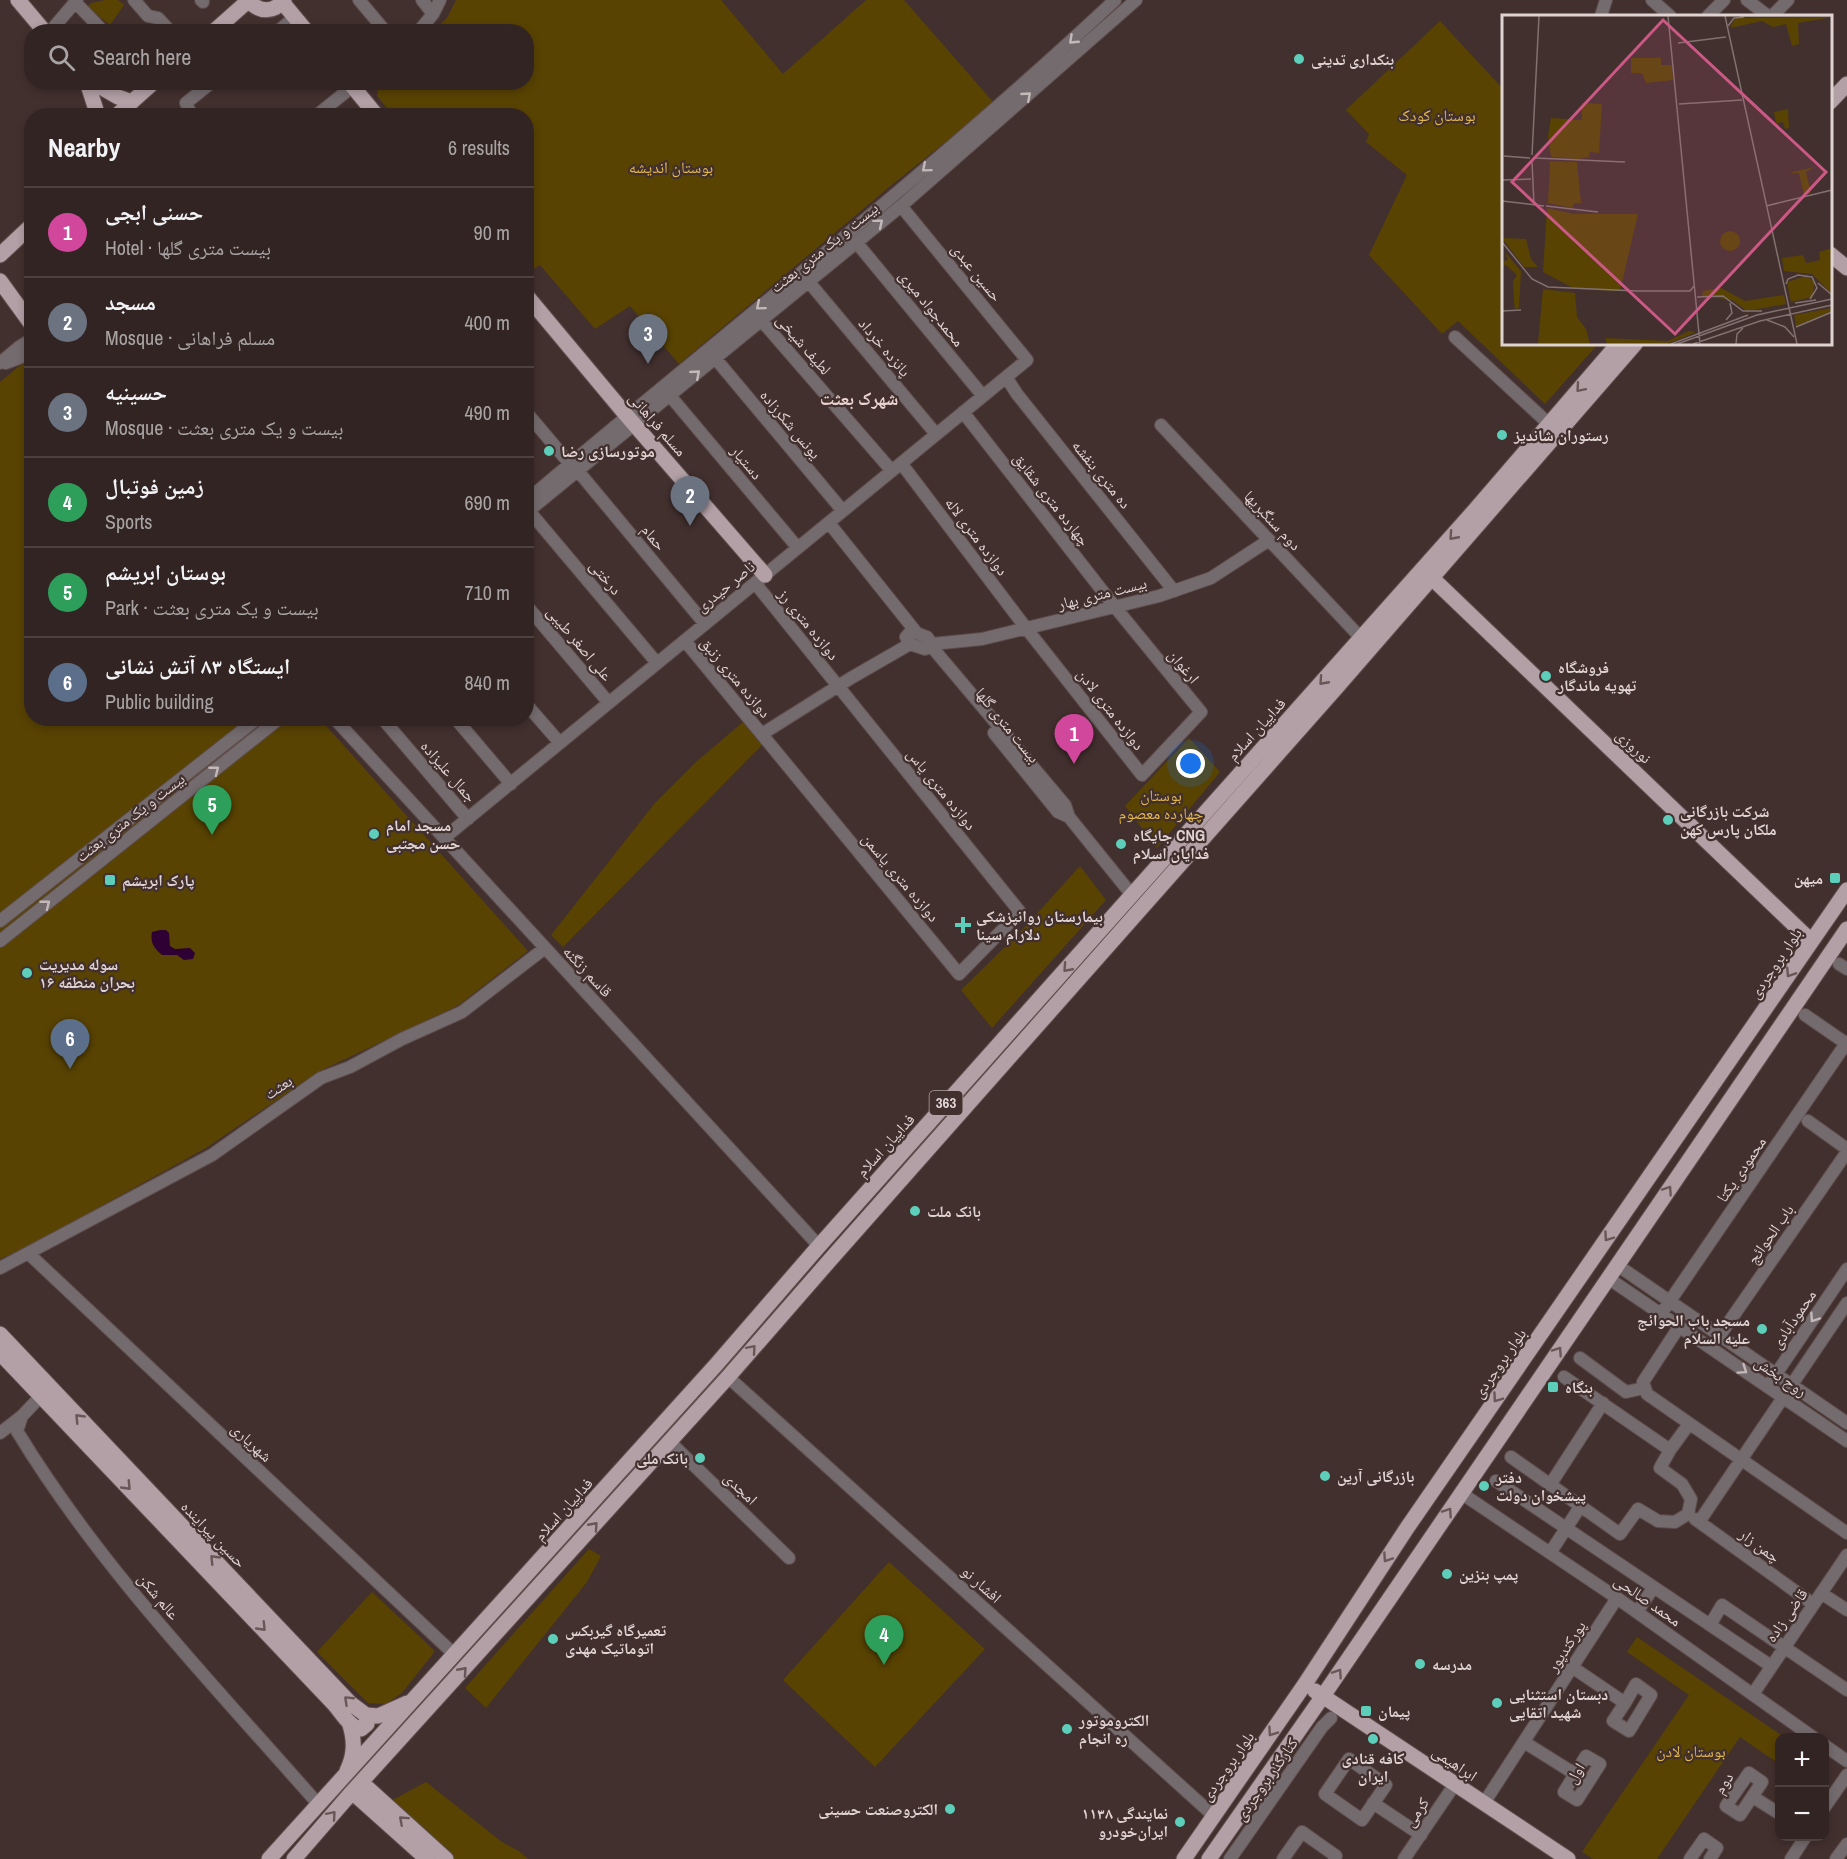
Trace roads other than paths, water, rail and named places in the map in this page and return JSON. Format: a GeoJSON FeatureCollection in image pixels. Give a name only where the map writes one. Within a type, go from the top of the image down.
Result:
{"type":"FeatureCollection","features":[{"type":"Feature","properties":{"kind":"main road"},"geometry":{"type":"LineString","coordinates":[[18,0],[44,24]]}},
{"type":"Feature","properties":{"kind":"main road"},"geometry":{"type":"LineString","coordinates":[[222,24],[248,0],[253,6],[265,10],[272,10],[284,1],[301,24]]}},
{"type":"Feature","properties":{"kind":"main road"},"geometry":{"type":"LineString","coordinates":[[1832,101],[1847,84]]}},
{"type":"Feature","properties":{"kind":"main road"},"geometry":{"type":"LineString","coordinates":[[90,90],[95,108]]}},
{"type":"Feature","properties":{"kind":"main road"},"geometry":{"type":"LineString","coordinates":[[106,90],[132,102]]}},
{"type":"Feature","properties":{"kind":"main road"},"geometry":{"type":"LineString","coordinates":[[125,108],[145,90]]}},
{"type":"Feature","properties":{"kind":"main road"},"geometry":{"type":"LineString","coordinates":[[358,90],[371,108]]}},
{"type":"Feature","properties":{"kind":"main road"},"geometry":{"type":"LineString","coordinates":[[1832,102],[1847,95]]}},
{"type":"Feature","properties":{"kind":"main road"},"geometry":{"type":"LineString","coordinates":[[0,255],[24,232]]}},
{"type":"Feature","properties":{"kind":"main road"},"geometry":{"type":"LineString","coordinates":[[1832,256],[1847,268]]}},
{"type":"Feature","properties":{"kind":"main road"},"geometry":{"type":"LineString","coordinates":[[2,290],[24,316]]}},
{"type":"Feature","properties":{"kind":"main road","name":"مسلم فراهانی"},"geometry":{"type":"LineString","coordinates":[[534,305],[760,579]]}},
{"type":"Feature","properties":{"kind":"main road","name":"فداییان اسلام"},"geometry":{"type":"LineString","coordinates":[[269,1859],[715,1366],[819,1246],[1361,638],[1617,345]]}},
{"type":"Feature","properties":{"kind":"main road","name":"فداییان اسلام"},"geometry":{"type":"LineString","coordinates":[[294,1859],[356,1787],[728,1377],[1432,578],[1634,345]]}},
{"type":"Feature","properties":{"kind":"main road","name":"نوروزی"},"geometry":{"type":"LineString","coordinates":[[1432,578],[1811,941]]}},
{"type":"Feature","properties":{"kind":"main road","name":"بلوار بروجردی"},"geometry":{"type":"LineString","coordinates":[[1184,1859],[1305,1684],[1401,1537],[1847,890]]}},
{"type":"Feature","properties":{"kind":"main road"},"geometry":{"type":"LineString","coordinates":[[1209,1859],[1847,929]]}},
{"type":"Feature","properties":{"kind":"main road","name":"حسین پیراینده"},"geometry":{"type":"LineString","coordinates":[[0,1334],[350,1703],[366,1715]]}},
{"type":"Feature","properties":{"kind":"main road","name":"حسین پیراینده"},"geometry":{"type":"LineString","coordinates":[[0,1353],[326,1695],[349,1722]]}},
{"type":"Feature","properties":{"kind":"main road","name":"ابراهیمی"},"geometry":{"type":"LineString","coordinates":[[1305,1684],[1568,1859]]}},
{"type":"Feature","properties":{"kind":"main road"},"geometry":{"type":"LineString","coordinates":[[349,1722],[361,1729],[367,1724],[366,1715],[378,1716],[417,1697]]}},
{"type":"Feature","properties":{"kind":"main road"},"geometry":{"type":"LineString","coordinates":[[346,1776],[352,1762],[354,1745],[354,1735],[349,1722]]}},
{"type":"Feature","properties":{"kind":"main road"},"geometry":{"type":"LineString","coordinates":[[356,1787],[427,1859]]}},
{"type":"Feature","properties":{"kind":"main road"},"geometry":{"type":"LineString","coordinates":[[356,1787],[446,1859]]}},
{"type":"Feature","properties":{"kind":"street"},"geometry":{"type":"LineString","coordinates":[[134,0],[148,16],[158,18],[164,24]]}},
{"type":"Feature","properties":{"kind":"street"},"geometry":{"type":"LineString","coordinates":[[359,0],[379,24]]}},
{"type":"Feature","properties":{"kind":"street"},"geometry":{"type":"LineString","coordinates":[[422,0],[433,14]]}},
{"type":"Feature","properties":{"kind":"street"},"geometry":{"type":"LineString","coordinates":[[425,24],[440,0]]}},
{"type":"Feature","properties":{"kind":"street","name":"بیست و یک متری بعثت"},"geometry":{"type":"LineString","coordinates":[[534,502],[632,421],[1042,69],[1115,0]]}},
{"type":"Feature","properties":{"kind":"street","name":"بیست و یک متری بعثت"},"geometry":{"type":"LineString","coordinates":[[632,421],[671,397],[715,358],[901,206],[1136,0]]}},
{"type":"Feature","properties":{"kind":"street"},"geometry":{"type":"LineString","coordinates":[[1601,15],[1606,0]]}},
{"type":"Feature","properties":{"kind":"street"},"geometry":{"type":"LineString","coordinates":[[1652,0],[1669,15]]}},
{"type":"Feature","properties":{"kind":"street"},"geometry":{"type":"LineString","coordinates":[[1709,15],[1724,0]]}},
{"type":"Feature","properties":{"kind":"street"},"geometry":{"type":"LineString","coordinates":[[1747,0],[1766,15]]}},
{"type":"Feature","properties":{"kind":"street"},"geometry":{"type":"LineString","coordinates":[[1774,15],[1788,0]]}},
{"type":"Feature","properties":{"kind":"street"},"geometry":{"type":"LineString","coordinates":[[54,24],[76,1],[97,24]]}},
{"type":"Feature","properties":{"kind":"street"},"geometry":{"type":"LineString","coordinates":[[287,24],[295,17]]}},
{"type":"Feature","properties":{"kind":"street"},"geometry":{"type":"LineString","coordinates":[[188,108],[186,103],[202,90]]}},
{"type":"Feature","properties":{"kind":"street"},"geometry":{"type":"LineString","coordinates":[[325,108],[346,90]]}},
{"type":"Feature","properties":{"kind":"street","name":"حسین عبدی"},"geometry":{"type":"LineString","coordinates":[[901,206],[1027,360]]}},
{"type":"Feature","properties":{"kind":"street","name":"محمدجواد میری"},"geometry":{"type":"LineString","coordinates":[[856,242],[983,396]]}},
{"type":"Feature","properties":{"kind":"street","name":"پانزده خرداد"},"geometry":{"type":"LineString","coordinates":[[808,281],[936,434]]}},
{"type":"Feature","properties":{"kind":"street","name":"لطیف شیخی"},"geometry":{"type":"LineString","coordinates":[[761,320],[896,467]]}},
{"type":"Feature","properties":{"kind":"street"},"geometry":{"type":"LineString","coordinates":[[1455,337],[1549,424]]}},
{"type":"Feature","properties":{"kind":"street"},"geometry":{"type":"LineString","coordinates":[[0,365],[24,343]]}},
{"type":"Feature","properties":{"kind":"street"},"geometry":{"type":"LineString","coordinates":[[0,365],[24,356]]}},
{"type":"Feature","properties":{"kind":"street","name":"یونس شکرزاده"},"geometry":{"type":"LineString","coordinates":[[715,358],[843,511]]}},
{"type":"Feature","properties":{"kind":"street","name":"ناصر حیدری"},"geometry":{"type":"LineString","coordinates":[[444,838],[1027,360]]}},
{"type":"Feature","properties":{"kind":"street","name":"ده متری بنفشه"},"geometry":{"type":"LineString","coordinates":[[1006,377],[1017,394],[1174,591]]}},
{"type":"Feature","properties":{"kind":"street","name":"دستیار"},"geometry":{"type":"LineString","coordinates":[[671,397],[798,548]]}},
{"type":"Feature","properties":{"kind":"street","name":"چهارده متری شقایق"},"geometry":{"type":"LineString","coordinates":[[963,412],[1115,607]]}},
{"type":"Feature","properties":{"kind":"street","name":"حمام"},"geometry":{"type":"LineString","coordinates":[[534,421],[705,624]]}},
{"type":"Feature","properties":{"kind":"street","name":"دوم سنگبریها"},"geometry":{"type":"LineString","coordinates":[[1161,425],[1361,638]]}},
{"type":"Feature","properties":{"kind":"street","name":"دوازده متری لاله"},"geometry":{"type":"LineString","coordinates":[[896,467],[1026,628]]}},
{"type":"Feature","properties":{"kind":"street","name":"درختی"},"geometry":{"type":"LineString","coordinates":[[534,516],[657,663]]}},
{"type":"Feature","properties":{"kind":"street"},"geometry":{"type":"LineString","coordinates":[[829,522],[916,632]]}},
{"type":"Feature","properties":{"kind":"street","name":"بیست متری بهار"},"geometry":{"type":"LineString","coordinates":[[929,646],[982,639],[1174,591],[1211,578],[1269,540]]}},
{"type":"Feature","properties":{"kind":"street","name":"دوازده متری رز"},"geometry":{"type":"LineString","coordinates":[[760,579],[838,686]]}},
{"type":"Feature","properties":{"kind":"street","name":"ارغوان"},"geometry":{"type":"LineString","coordinates":[[1115,607],[1201,712],[1172,743]]}},
{"type":"Feature","properties":{"kind":"street","name":"علی اصغر طیبی"},"geometry":{"type":"LineString","coordinates":[[534,614],[609,703]]}},
{"type":"Feature","properties":{"kind":"street","name":"دوازده متری لادن"},"geometry":{"type":"LineString","coordinates":[[1026,628],[1142,775],[1172,743]]}},
{"type":"Feature","properties":{"kind":"street"},"geometry":{"type":"LineString","coordinates":[[910,644],[906,637],[907,634],[911,631],[916,632]]}},
{"type":"Feature","properties":{"kind":"street","name":"بیست متری گلها"},"geometry":{"type":"LineString","coordinates":[[916,632],[927,637],[929,646],[1058,812],[1069,817],[1132,895]]}},
{"type":"Feature","properties":{"kind":"street","name":"دوازده متری زنبق"},"geometry":{"type":"LineString","coordinates":[[685,641],[762,734]]}},
{"type":"Feature","properties":{"kind":"street"},"geometry":{"type":"LineString","coordinates":[[762,734],[910,644],[929,646]]}},
{"type":"Feature","properties":{"kind":"street","name":"دوازده متری یاس"},"geometry":{"type":"LineString","coordinates":[[838,686],[1020,912]]}},
{"type":"Feature","properties":{"kind":"street"},"geometry":{"type":"LineString","coordinates":[[534,713],[560,743]]}},
{"type":"Feature","properties":{"kind":"street","name":"بیست و یک متری بعثت"},"geometry":{"type":"LineString","coordinates":[[0,921],[248,726]]}},
{"type":"Feature","properties":{"kind":"street","name":"بیست و یک متری بعثت"},"geometry":{"type":"LineString","coordinates":[[0,941],[270,726]]}},
{"type":"Feature","properties":{"kind":"street","name":"قاسم زنگنه"},"geometry":{"type":"LineString","coordinates":[[341,726],[819,1246]]}},
{"type":"Feature","properties":{"kind":"street","name":"جمال علیزاده"},"geometry":{"type":"LineString","coordinates":[[389,726],[468,819]]}},
{"type":"Feature","properties":{"kind":"street"},"geometry":{"type":"LineString","coordinates":[[462,726],[510,784]]}},
{"type":"Feature","properties":{"kind":"street","name":"دوازده متری یاسمن"},"geometry":{"type":"LineString","coordinates":[[762,734],[959,974],[1020,912]]}},
{"type":"Feature","properties":{"kind":"street","name":"بعثت"},"geometry":{"type":"LineString","coordinates":[[0,1268],[212,1155],[321,1078],[350,1067],[462,1012],[545,948]]}},
{"type":"Feature","properties":{"kind":"street"},"geometry":{"type":"LineString","coordinates":[[1805,1016],[1847,1043]]}},
{"type":"Feature","properties":{"kind":"street","name":"محمودی یکتا"},"geometry":{"type":"LineString","coordinates":[[1661,1314],[1847,1043]]}},
{"type":"Feature","properties":{"kind":"street"},"geometry":{"type":"LineString","coordinates":[[1809,1121],[1847,1150]]}},
{"type":"Feature","properties":{"kind":"street","name":"باب الحوائج"},"geometry":{"type":"LineString","coordinates":[[1719,1335],[1847,1150]]}},
{"type":"Feature","properties":{"kind":"street","name":"شهریاری"},"geometry":{"type":"LineString","coordinates":[[28,1253],[455,1655]]}},
{"type":"Feature","properties":{"kind":"street","name":"محمودآبادی"},"geometry":{"type":"LineString","coordinates":[[1767,1387],[1847,1269]]}},
{"type":"Feature","properties":{"kind":"street","name":"روح بخش"},"geometry":{"type":"LineString","coordinates":[[1613,1271],[1670,1301],[1847,1423]]}},
{"type":"Feature","properties":{"kind":"street","name":"روح بخش"},"geometry":{"type":"LineString","coordinates":[[1613,1271],[1661,1314],[1847,1441]]}},
{"type":"Feature","properties":{"kind":"street"},"geometry":{"type":"LineString","coordinates":[[1699,1522],[1847,1303]]}},
{"type":"Feature","properties":{"kind":"street"},"geometry":{"type":"LineString","coordinates":[[1679,1327],[1643,1382],[1647,1394],[1847,1533]]}},
{"type":"Feature","properties":{"kind":"street"},"geometry":{"type":"LineString","coordinates":[[1580,1358],[1626,1392],[1644,1388]]}},
{"type":"Feature","properties":{"kind":"street","name":"افشار نو"},"geometry":{"type":"LineString","coordinates":[[728,1377],[1214,1816]]}},
{"type":"Feature","properties":{"kind":"street"},"geometry":{"type":"LineString","coordinates":[[1564,1377],[1670,1450]]}},
{"type":"Feature","properties":{"kind":"street"},"geometry":{"type":"LineString","coordinates":[[0,1433],[22,1416],[41,1396]]}},
{"type":"Feature","properties":{"kind":"street"},"geometry":{"type":"LineString","coordinates":[[1550,1485],[1603,1403]]}},
{"type":"Feature","properties":{"kind":"street","name":"عالم شکن"},"geometry":{"type":"LineString","coordinates":[[22,1416],[17,1431],[43,1474],[94,1544],[319,1805]]}},
{"type":"Feature","properties":{"kind":"street"},"geometry":{"type":"LineString","coordinates":[[1511,1457],[1620,1534],[1638,1509],[1658,1521],[1675,1522],[1688,1514],[1691,1499],[1682,1484],[1660,1468],[1689,1424]]}},
{"type":"Feature","properties":{"kind":"street","name":"امجدی"},"geometry":{"type":"LineString","coordinates":[[670,1442],[789,1558]]}},
{"type":"Feature","properties":{"kind":"street"},"geometry":{"type":"LineString","coordinates":[[1496,1481],[1771,1666]]}},
{"type":"Feature","properties":{"kind":"street","name":"محمد صالحی"},"geometry":{"type":"LineString","coordinates":[[1461,1493],[1617,1598],[1808,1733]]}},
{"type":"Feature","properties":{"kind":"street"},"geometry":{"type":"LineString","coordinates":[[1550,1553],[1580,1507]]}},
{"type":"Feature","properties":{"kind":"street","name":"چمن زار"},"geometry":{"type":"LineString","coordinates":[[1688,1514],[1813,1604]]}},
{"type":"Feature","properties":{"kind":"street","name":"قاضی زاده"},"geometry":{"type":"LineString","coordinates":[[1753,1694],[1847,1555]]}},
{"type":"Feature","properties":{"kind":"street"},"geometry":{"type":"LineString","coordinates":[[1637,1612],[1653,1588]]}},
{"type":"Feature","properties":{"kind":"street"},"geometry":{"type":"LineString","coordinates":[[1821,1593],[1847,1610]]}},
{"type":"Feature","properties":{"kind":"street","name":"پورکندپور"},"geometry":{"type":"LineString","coordinates":[[1484,1803],[1617,1598]]}},
{"type":"Feature","properties":{"kind":"street"},"geometry":{"type":"LineString","coordinates":[[1710,1625],[1722,1605],[1847,1690]]}},
{"type":"Feature","properties":{"kind":"street"},"geometry":{"type":"LineString","coordinates":[[1572,1667],[1625,1703]]}},
{"type":"Feature","properties":{"kind":"street"},"geometry":{"type":"LineString","coordinates":[[1296,1734],[1331,1718],[1340,1716],[1355,1718]]}},
{"type":"Feature","properties":{"kind":"street","name":"کنارگذر بروجردی"},"geometry":{"type":"LineString","coordinates":[[1230,1859],[1322,1727],[1331,1718]]}},
{"type":"Feature","properties":{"kind":"street","name":"اول"},"geometry":{"type":"LineString","coordinates":[[1524,1742],[1575,1774]]}},
{"type":"Feature","properties":{"kind":"street"},"geometry":{"type":"LineString","coordinates":[[1829,1748],[1847,1761]]}},
{"type":"Feature","properties":{"kind":"street"},"geometry":{"type":"LineString","coordinates":[[1348,1759],[1386,1785],[1373,1803],[1362,1820],[1325,1794],[1348,1759]]}},
{"type":"Feature","properties":{"kind":"street"},"geometry":{"type":"LineString","coordinates":[[1829,1802],[1847,1775]]}},
{"type":"Feature","properties":{"kind":"street","name":"کرمی"},"geometry":{"type":"LineString","coordinates":[[1404,1859],[1455,1784]]}},
{"type":"Feature","properties":{"kind":"street","name":"دوم"},"geometry":{"type":"LineString","coordinates":[[1753,1797],[1775,1811]]}},
{"type":"Feature","properties":{"kind":"street"},"geometry":{"type":"LineString","coordinates":[[1232,1825],[1272,1799]]}},
{"type":"Feature","properties":{"kind":"street"},"geometry":{"type":"LineString","coordinates":[[1373,1803],[1421,1834]]}},
{"type":"Feature","properties":{"kind":"street"},"geometry":{"type":"LineString","coordinates":[[1283,1859],[1302,1832],[1336,1856],[1334,1859]]}},
{"type":"Feature","properties":{"kind":"street"},"geometry":{"type":"LineString","coordinates":[[1690,1859],[1704,1839],[1717,1848],[1710,1859]]}},
{"type":"Feature","properties":{"kind":"street"},"geometry":{"type":"LineString","coordinates":[[1791,1859],[1803,1841]]}},
{"type":"Feature","properties":{"kind":"street"},"geometry":{"type":"LineString","coordinates":[[1836,1859],[1847,1844]]}},
{"type":"Feature","properties":{"kind":"place","name":"بنکداری تدینی"},"geometry":{"type":"Point","coordinates":[1299,59]}},
{"type":"Feature","properties":{"kind":"place","name":"حسینیه"},"geometry":{"type":"Point","coordinates":[648,364]}},
{"type":"Feature","properties":{"kind":"place","name":"رستوران شاندیز"},"geometry":{"type":"Point","coordinates":[1502,435]}},
{"type":"Feature","properties":{"kind":"place","name":"موتورسازی رضا"},"geometry":{"type":"Point","coordinates":[549,451]}},
{"type":"Feature","properties":{"kind":"place","name":"مسجد"},"geometry":{"type":"Point","coordinates":[690,526]}},
{"type":"Feature","properties":{"kind":"place","name":"فروشگاه تهویه ماندگار"},"geometry":{"type":"Point","coordinates":[1546,676]}},
{"type":"Feature","properties":{"kind":"place","name":"حسنی ابجی"},"geometry":{"type":"Point","coordinates":[1074,764]}},
{"type":"Feature","properties":{"kind":"place","name":"شرکت بازرگانی ملکان پارس کهن"},"geometry":{"type":"Point","coordinates":[1668,820]}},
{"type":"Feature","properties":{"kind":"place","name":"مسجد امام حسن مجتبی"},"geometry":{"type":"Point","coordinates":[374,834]}},
{"type":"Feature","properties":{"kind":"place","name":"بوستان ابریشم"},"geometry":{"type":"Point","coordinates":[212,835]}},
{"type":"Feature","properties":{"kind":"place","name":"جایگاه CNG فدایان اسلام"},"geometry":{"type":"Point","coordinates":[1121,844]}},
{"type":"Feature","properties":{"kind":"place","name":"میهن"},"geometry":{"type":"Point","coordinates":[1835,878]}},
{"type":"Feature","properties":{"kind":"place","name":"پارک ابریشم"},"geometry":{"type":"Point","coordinates":[110,880]}},
{"type":"Feature","properties":{"kind":"place","name":"بیمارستان روانپزشکی دلارام سینا"},"geometry":{"type":"Point","coordinates":[963,925]}},
{"type":"Feature","properties":{"kind":"place","name":"سوله مدیریت بحران منطقه ۱۶"},"geometry":{"type":"Point","coordinates":[27,973]}},
{"type":"Feature","properties":{"kind":"place","name":"ایستگاه ۸۳ آتش نشانی"},"geometry":{"type":"Point","coordinates":[70,1069]}},
{"type":"Feature","properties":{"kind":"place","name":"بانک ملت"},"geometry":{"type":"Point","coordinates":[915,1211]}},
{"type":"Feature","properties":{"kind":"place","name":"مسجد باب الحوائج علیه السلام"},"geometry":{"type":"Point","coordinates":[1762,1329]}},
{"type":"Feature","properties":{"kind":"place","name":"بنگاه"},"geometry":{"type":"Point","coordinates":[1553,1387]}},
{"type":"Feature","properties":{"kind":"place","name":"بانک ملی"},"geometry":{"type":"Point","coordinates":[700,1458]}},
{"type":"Feature","properties":{"kind":"place","name":"بازرگانی آرین"},"geometry":{"type":"Point","coordinates":[1325,1476]}},
{"type":"Feature","properties":{"kind":"place","name":"دفتر پیشخوان دولت"},"geometry":{"type":"Point","coordinates":[1484,1486]}},
{"type":"Feature","properties":{"kind":"place","name":"پمپ بنزین"},"geometry":{"type":"Point","coordinates":[1447,1574]}},
{"type":"Feature","properties":{"kind":"place","name":"تعمیرگاه گیربکس اتوماتیک مهدی"},"geometry":{"type":"Point","coordinates":[553,1639]}},
{"type":"Feature","properties":{"kind":"place","name":"مدرسه"},"geometry":{"type":"Point","coordinates":[1420,1664]}},
{"type":"Feature","properties":{"kind":"place","name":"زمین فوتبال"},"geometry":{"type":"Point","coordinates":[884,1665]}},
{"type":"Feature","properties":{"kind":"place","name":"دبستان استثنایی شهید اتقایی"},"geometry":{"type":"Point","coordinates":[1497,1703]}},
{"type":"Feature","properties":{"kind":"place","name":"پیمان"},"geometry":{"type":"Point","coordinates":[1366,1711]}},
{"type":"Feature","properties":{"kind":"place","name":"الکتروموتور ره انجام"},"geometry":{"type":"Point","coordinates":[1067,1729]}},
{"type":"Feature","properties":{"kind":"place","name":"کافه قنادی ایران"},"geometry":{"type":"Point","coordinates":[1373,1739]}},
{"type":"Feature","properties":{"kind":"place","name":"الکتروصنعت حسینی"},"geometry":{"type":"Point","coordinates":[950,1809]}},
{"type":"Feature","properties":{"kind":"place","name":"نمایندگی ۱۱۳۸ ایران‌خودرو"},"geometry":{"type":"Point","coordinates":[1180,1822]}},
{"type":"Feature","properties":{"kind":"district","name":"شهرک بعثت"},"geometry":{"type":"Point","coordinates":[859,399]}},
{"type":"Feature","properties":{"kind":"park label","name":"بوستان کودک"},"geometry":{"type":"Point","coordinates":[1437,115]}},
{"type":"Feature","properties":{"kind":"park label","name":"بوستان اندیشه"},"geometry":{"type":"Point","coordinates":[671,167]}},
{"type":"Feature","properties":{"kind":"park label","name":"بوستان چهارده معصوم"},"geometry":{"type":"Point","coordinates":[1161,804]}},
{"type":"Feature","properties":{"kind":"park label","name":"بوستان لادن"},"geometry":{"type":"Point","coordinates":[1691,1751]}}]}
